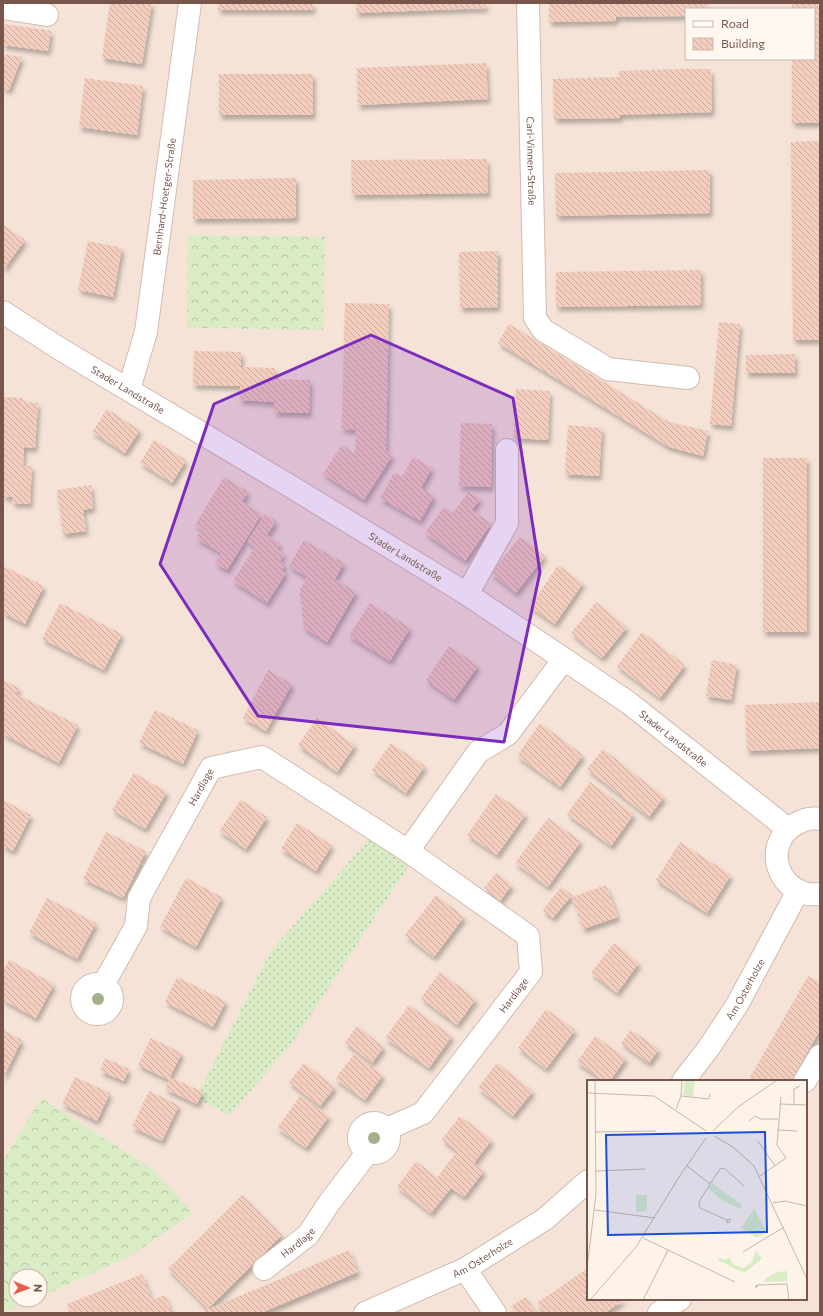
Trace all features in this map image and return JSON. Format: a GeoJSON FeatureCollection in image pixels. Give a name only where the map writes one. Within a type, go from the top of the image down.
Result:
{"type":"FeatureCollection","features":[{"type":"Feature","properties":{"kind":"street","name":"Bernhard-Hoetger-Straße"},"geometry":{"type":"LineString","coordinates":[[130,389],[146,332],[190,3]]}},
{"type":"Feature","properties":{"kind":"street","name":"Carl-Vinnen-Straße"},"geometry":{"type":"LineString","coordinates":[[528,3],[535,318],[543,330],[608,369],[688,378]]}},
{"type":"Feature","properties":{"kind":"street"},"geometry":{"type":"LineString","coordinates":[[3,8],[47,15]]}},
{"type":"Feature","properties":{"kind":"street","name":"Stader Landstraße"},"geometry":{"type":"LineString","coordinates":[[3,312],[60,349],[130,389],[467,594],[629,703],[788,829]]}},
{"type":"Feature","properties":{"kind":"street"},"geometry":{"type":"LineString","coordinates":[[467,594],[507,523],[507,450]]}},
{"type":"Feature","properties":{"kind":"street"},"geometry":{"type":"LineString","coordinates":[[408,851],[478,752],[508,734],[564,659]]}},
{"type":"Feature","properties":{"kind":"street","name":"Hardlage"},"geometry":{"type":"LineString","coordinates":[[103,985],[136,926],[139,898],[211,768],[262,757],[408,851],[528,936],[531,972],[423,1113],[387,1129],[390,1140],[386,1148],[376,1154],[368,1152],[329,1203],[308,1235],[264,1269]]}},
{"type":"Feature","properties":{"kind":"street"},"geometry":{"type":"LineString","coordinates":[[820,819],[814,818],[800,821],[788,829],[780,839],[776,851],[777,864],[781,876],[788,884],[798,891],[806,894],[820,894]]}},
{"type":"Feature","properties":{"kind":"street","name":"Am Osterholze"},"geometry":{"type":"LineString","coordinates":[[684,1080],[708,1049],[737,1006],[798,891]]}},
{"type":"Feature","properties":{"kind":"street"},"geometry":{"type":"LineString","coordinates":[[806,1080],[820,1056]]}},
{"type":"Feature","properties":{"kind":"street","name":"Am Osterholze"},"geometry":{"type":"LineString","coordinates":[[365,1313],[465,1268],[545,1218],[587,1182]]}},
{"type":"Feature","properties":{"kind":"street"},"geometry":{"type":"LineString","coordinates":[[465,1268],[495,1313]]}},
{"type":"Feature","properties":{"kind":"street"},"geometry":{"type":"LineString","coordinates":[[659,1313],[678,1300]]}},
{"type":"Feature","properties":{"kind":"highlighted area"},"geometry":{"type":"Polygon","coordinates":[[[371,335],[513,398],[540,572],[504,742],[258,716],[160,564],[214,404],[371,335]]]}},
{"type":"Feature","properties":{"kind":"shaded area"},"geometry":{"type":"Polygon","coordinates":[[[3,3],[820,3],[820,1313],[3,1313],[3,3]]]}},
{"type":"Feature","properties":{"kind":"green space"},"geometry":{"type":"Polygon","coordinates":[[[188,235],[325,237],[323,330],[187,328],[188,235]]]}},
{"type":"Feature","properties":{"kind":"green space"},"geometry":{"type":"Polygon","coordinates":[[[371,837],[410,864],[290,1046],[229,1115],[196,1098],[271,951],[371,837]]]}},
{"type":"Feature","properties":{"kind":"green space"},"geometry":{"type":"Polygon","coordinates":[[[41,1098],[154,1170],[193,1213],[132,1255],[48,1293],[48,1268],[8,1268],[8,1308],[15,1308],[3,1313],[3,1161],[41,1098]]]}},
{"type":"Feature","properties":{"kind":"building"},"geometry":{"type":"Polygon","coordinates":[[[110,3],[152,3],[142,64],[102,58],[110,3]]]}},
{"type":"Feature","properties":{"kind":"building"},"geometry":{"type":"Polygon","coordinates":[[[218,3],[313,3],[313,10],[218,10],[218,3]]]}},
{"type":"Feature","properties":{"kind":"building"},"geometry":{"type":"Polygon","coordinates":[[[356,3],[485,3],[486,8],[356,13],[356,3]]]}},
{"type":"Feature","properties":{"kind":"building"},"geometry":{"type":"Polygon","coordinates":[[[549,3],[707,3],[707,8],[685,8],[685,16],[616,17],[616,21],[549,22],[549,3]]]}},
{"type":"Feature","properties":{"kind":"building"},"geometry":{"type":"Polygon","coordinates":[[[792,3],[820,3],[820,123],[792,123],[792,60],[815,60],[815,8],[792,8],[792,3]]]}},
{"type":"Feature","properties":{"kind":"building"},"geometry":{"type":"Polygon","coordinates":[[[3,24],[51,31],[48,51],[3,45],[3,24]]]}},
{"type":"Feature","properties":{"kind":"building"},"geometry":{"type":"Polygon","coordinates":[[[3,54],[22,57],[9,90],[3,88],[3,54]]]}},
{"type":"Feature","properties":{"kind":"building"},"geometry":{"type":"Polygon","coordinates":[[[486,63],[488,99],[358,105],[357,68],[486,63]]]}},
{"type":"Feature","properties":{"kind":"building"},"geometry":{"type":"Polygon","coordinates":[[[711,69],[712,112],[620,115],[620,118],[554,119],[553,79],[619,77],[619,71],[711,69]]]}},
{"type":"Feature","properties":{"kind":"building"},"geometry":{"type":"Polygon","coordinates":[[[219,74],[313,74],[313,115],[219,115],[219,74]]]}},
{"type":"Feature","properties":{"kind":"building"},"geometry":{"type":"Polygon","coordinates":[[[85,78],[143,86],[137,135],[79,127],[85,78]]]}},
{"type":"Feature","properties":{"kind":"building"},"geometry":{"type":"Polygon","coordinates":[[[820,141],[820,340],[793,340],[791,142],[820,141]]]}},
{"type":"Feature","properties":{"kind":"building"},"geometry":{"type":"Polygon","coordinates":[[[487,159],[488,193],[352,195],[351,160],[487,159]]]}},
{"type":"Feature","properties":{"kind":"building"},"geometry":{"type":"Polygon","coordinates":[[[710,170],[710,213],[556,216],[555,173],[710,170]]]}},
{"type":"Feature","properties":{"kind":"building"},"geometry":{"type":"Polygon","coordinates":[[[296,178],[296,218],[193,219],[193,180],[296,178]]]}},
{"type":"Feature","properties":{"kind":"building"},"geometry":{"type":"Polygon","coordinates":[[[3,225],[25,240],[4,269],[3,268],[3,225]]]}},
{"type":"Feature","properties":{"kind":"building"},"geometry":{"type":"Polygon","coordinates":[[[88,241],[122,248],[113,297],[78,290],[88,241]]]}},
{"type":"Feature","properties":{"kind":"building"},"geometry":{"type":"Polygon","coordinates":[[[498,251],[498,307],[460,308],[459,252],[498,251]]]}},
{"type":"Feature","properties":{"kind":"building"},"geometry":{"type":"Polygon","coordinates":[[[701,270],[701,305],[556,307],[556,272],[701,270]]]}},
{"type":"Feature","properties":{"kind":"building"},"geometry":{"type":"Polygon","coordinates":[[[345,303],[389,304],[386,450],[392,456],[364,500],[323,474],[342,445],[355,454],[356,430],[342,429],[345,303]]]}},
{"type":"Feature","properties":{"kind":"building"},"geometry":{"type":"Polygon","coordinates":[[[719,322],[740,324],[731,426],[710,424],[719,322]]]}},
{"type":"Feature","properties":{"kind":"building"},"geometry":{"type":"Polygon","coordinates":[[[509,324],[669,422],[708,431],[703,456],[669,447],[498,343],[509,324]]]}},
{"type":"Feature","properties":{"kind":"building"},"geometry":{"type":"Polygon","coordinates":[[[194,351],[241,352],[241,367],[275,368],[275,379],[310,380],[309,413],[274,412],[274,402],[240,400],[240,386],[193,385],[194,351]]]}},
{"type":"Feature","properties":{"kind":"building"},"geometry":{"type":"Polygon","coordinates":[[[795,354],[795,373],[746,373],[746,355],[795,354]]]}},
{"type":"Feature","properties":{"kind":"building"},"geometry":{"type":"Polygon","coordinates":[[[516,389],[550,391],[548,440],[514,438],[516,389]]]}},
{"type":"Feature","properties":{"kind":"building"},"geometry":{"type":"Polygon","coordinates":[[[3,397],[23,398],[23,402],[38,403],[35,448],[24,447],[23,466],[32,466],[30,504],[12,503],[12,497],[3,497],[3,397]]]}},
{"type":"Feature","properties":{"kind":"building"},"geometry":{"type":"Polygon","coordinates":[[[107,409],[140,430],[125,453],[92,432],[107,409]]]}},
{"type":"Feature","properties":{"kind":"building"},"geometry":{"type":"Polygon","coordinates":[[[461,423],[492,424],[491,487],[459,486],[461,423]]]}},
{"type":"Feature","properties":{"kind":"building"},"geometry":{"type":"Polygon","coordinates":[[[568,425],[602,428],[599,476],[565,474],[568,425]]]}},
{"type":"Feature","properties":{"kind":"building"},"geometry":{"type":"Polygon","coordinates":[[[154,440],[186,460],[172,483],[140,463],[154,440]]]}},
{"type":"Feature","properties":{"kind":"building"},"geometry":{"type":"Polygon","coordinates":[[[413,457],[432,468],[421,488],[434,496],[420,521],[380,498],[394,473],[402,477],[413,457]]]}},
{"type":"Feature","properties":{"kind":"building"},"geometry":{"type":"Polygon","coordinates":[[[763,458],[807,458],[807,632],[763,632],[763,458]]]}},
{"type":"Feature","properties":{"kind":"building"},"geometry":{"type":"Polygon","coordinates":[[[224,477],[248,492],[242,502],[262,514],[227,570],[215,563],[221,553],[196,538],[202,530],[195,525],[224,477]]]}},
{"type":"Feature","properties":{"kind":"building"},"geometry":{"type":"Polygon","coordinates":[[[91,485],[93,508],[83,510],[86,531],[63,534],[57,490],[91,485]]]}},
{"type":"Feature","properties":{"kind":"building"},"geometry":{"type":"Polygon","coordinates":[[[469,491],[480,499],[472,510],[491,524],[465,561],[425,533],[444,507],[453,513],[469,491]]]}},
{"type":"Feature","properties":{"kind":"building"},"geometry":{"type":"Polygon","coordinates":[[[265,514],[276,521],[267,535],[280,544],[277,549],[284,554],[280,561],[285,565],[282,570],[286,573],[267,603],[233,581],[255,547],[247,542],[265,514]]]}},
{"type":"Feature","properties":{"kind":"building"},"geometry":{"type":"Polygon","coordinates":[[[520,537],[545,556],[516,593],[491,573],[520,537]]]}},
{"type":"Feature","properties":{"kind":"building"},"geometry":{"type":"Polygon","coordinates":[[[304,540],[344,563],[335,579],[356,592],[327,642],[304,628],[300,590],[307,577],[289,566],[304,540]]]}},
{"type":"Feature","properties":{"kind":"building"},"geometry":{"type":"Polygon","coordinates":[[[558,565],[583,583],[555,624],[530,607],[558,565]]]}},
{"type":"Feature","properties":{"kind":"building"},"geometry":{"type":"Polygon","coordinates":[[[3,566],[44,586],[25,624],[3,613],[3,566]]]}},
{"type":"Feature","properties":{"kind":"building"},"geometry":{"type":"Polygon","coordinates":[[[596,602],[627,627],[602,658],[571,633],[596,602]]]}},
{"type":"Feature","properties":{"kind":"building"},"geometry":{"type":"Polygon","coordinates":[[[60,603],[122,634],[104,670],[42,639],[60,603]]]}},
{"type":"Feature","properties":{"kind":"building"},"geometry":{"type":"Polygon","coordinates":[[[370,603],[410,628],[390,661],[349,636],[370,603]]]}},
{"type":"Feature","properties":{"kind":"building"},"geometry":{"type":"Polygon","coordinates":[[[642,632],[685,665],[660,698],[617,666],[642,632]]]}},
{"type":"Feature","properties":{"kind":"building"},"geometry":{"type":"Polygon","coordinates":[[[449,646],[478,666],[454,700],[426,680],[449,646]]]}},
{"type":"Feature","properties":{"kind":"building"},"geometry":{"type":"Polygon","coordinates":[[[712,660],[737,665],[731,700],[706,696],[712,660]]]}},
{"type":"Feature","properties":{"kind":"building"},"geometry":{"type":"Polygon","coordinates":[[[268,670],[292,684],[266,731],[243,718],[268,670]]]}},
{"type":"Feature","properties":{"kind":"building"},"geometry":{"type":"Polygon","coordinates":[[[3,680],[19,688],[16,694],[78,725],[59,763],[3,734],[3,680]]]}},
{"type":"Feature","properties":{"kind":"building"},"geometry":{"type":"Polygon","coordinates":[[[820,702],[820,748],[747,751],[745,705],[820,702]]]}},
{"type":"Feature","properties":{"kind":"building"},"geometry":{"type":"Polygon","coordinates":[[[155,710],[198,730],[183,764],[139,743],[155,710]]]}},
{"type":"Feature","properties":{"kind":"building"},"geometry":{"type":"Polygon","coordinates":[[[317,718],[355,745],[337,772],[298,745],[317,718]]]}},
{"type":"Feature","properties":{"kind":"building"},"geometry":{"type":"Polygon","coordinates":[[[540,723],[583,755],[560,787],[517,756],[540,723]]]}},
{"type":"Feature","properties":{"kind":"building"},"geometry":{"type":"Polygon","coordinates":[[[391,743],[425,766],[406,793],[372,770],[391,743]]]}},
{"type":"Feature","properties":{"kind":"building"},"geometry":{"type":"Polygon","coordinates":[[[603,749],[664,797],[649,817],[587,769],[603,749]]]}},
{"type":"Feature","properties":{"kind":"building"},"geometry":{"type":"Polygon","coordinates":[[[134,773],[167,792],[145,829],[112,810],[134,773]]]}},
{"type":"Feature","properties":{"kind":"building"},"geometry":{"type":"Polygon","coordinates":[[[590,782],[634,814],[611,846],[567,814],[590,782]]]}},
{"type":"Feature","properties":{"kind":"building"},"geometry":{"type":"Polygon","coordinates":[[[496,794],[526,814],[497,855],[467,835],[496,794]]]}},
{"type":"Feature","properties":{"kind":"building"},"geometry":{"type":"Polygon","coordinates":[[[3,800],[31,815],[13,851],[3,846],[3,800]]]}},
{"type":"Feature","properties":{"kind":"building"},"geometry":{"type":"Polygon","coordinates":[[[241,800],[267,817],[246,849],[219,831],[241,800]]]}},
{"type":"Feature","properties":{"kind":"building"},"geometry":{"type":"Polygon","coordinates":[[[548,818],[581,841],[548,887],[515,863],[548,818]]]}},
{"type":"Feature","properties":{"kind":"building"},"geometry":{"type":"Polygon","coordinates":[[[297,823],[332,845],[316,871],[281,849],[297,823]]]}},
{"type":"Feature","properties":{"kind":"building"},"geometry":{"type":"Polygon","coordinates":[[[106,832],[146,851],[123,898],[83,879],[106,832]]]}},
{"type":"Feature","properties":{"kind":"building"},"geometry":{"type":"Polygon","coordinates":[[[680,842],[731,875],[707,913],[656,880],[680,842]]]}},
{"type":"Feature","properties":{"kind":"building"},"geometry":{"type":"Polygon","coordinates":[[[496,873],[512,885],[500,901],[484,888],[496,873]]]}},
{"type":"Feature","properties":{"kind":"building"},"geometry":{"type":"Polygon","coordinates":[[[186,878],[222,897],[196,947],[160,927],[186,878]]]}},
{"type":"Feature","properties":{"kind":"building"},"geometry":{"type":"Polygon","coordinates":[[[606,885],[618,917],[583,929],[572,897],[606,885]]]}},
{"type":"Feature","properties":{"kind":"building"},"geometry":{"type":"Polygon","coordinates":[[[561,887],[572,895],[553,918],[543,910],[561,887]]]}},
{"type":"Feature","properties":{"kind":"building"},"geometry":{"type":"Polygon","coordinates":[[[436,895],[464,917],[434,957],[405,935],[436,895]]]}},
{"type":"Feature","properties":{"kind":"building"},"geometry":{"type":"Polygon","coordinates":[[[47,898],[96,923],[77,959],[29,933],[47,898]]]}},
{"type":"Feature","properties":{"kind":"building"},"geometry":{"type":"Polygon","coordinates":[[[614,943],[639,963],[617,993],[591,973],[614,943]]]}},
{"type":"Feature","properties":{"kind":"building"},"geometry":{"type":"Polygon","coordinates":[[[9,960],[54,984],[36,1018],[3,1000],[3,971],[9,960]]]}},
{"type":"Feature","properties":{"kind":"building"},"geometry":{"type":"Polygon","coordinates":[[[440,972],[476,999],[457,1025],[421,998],[440,972]]]}},
{"type":"Feature","properties":{"kind":"building"},"geometry":{"type":"Polygon","coordinates":[[[808,976],[820,983],[820,1030],[792,1080],[749,1080],[808,976]]]}},
{"type":"Feature","properties":{"kind":"building"},"geometry":{"type":"Polygon","coordinates":[[[177,977],[226,1001],[213,1027],[165,1002],[177,977]]]}},
{"type":"Feature","properties":{"kind":"building"},"geometry":{"type":"Polygon","coordinates":[[[409,1005],[452,1036],[429,1068],[385,1038],[409,1005]]]}},
{"type":"Feature","properties":{"kind":"building"},"geometry":{"type":"Polygon","coordinates":[[[546,1009],[575,1030],[546,1069],[518,1048],[546,1009]]]}},
{"type":"Feature","properties":{"kind":"building"},"geometry":{"type":"Polygon","coordinates":[[[357,1026],[384,1047],[372,1063],[345,1042],[357,1026]]]}},
{"type":"Feature","properties":{"kind":"building"},"geometry":{"type":"Polygon","coordinates":[[[3,1030],[22,1040],[3,1078],[3,1030]]]}},
{"type":"Feature","properties":{"kind":"building"},"geometry":{"type":"Polygon","coordinates":[[[631,1030],[659,1049],[649,1063],[621,1043],[631,1030]]]}},
{"type":"Feature","properties":{"kind":"building"},"geometry":{"type":"Polygon","coordinates":[[[595,1036],[626,1058],[611,1080],[603,1080],[577,1062],[595,1036]]]}},
{"type":"Feature","properties":{"kind":"building"},"geometry":{"type":"Polygon","coordinates":[[[151,1038],[182,1053],[170,1077],[203,1092],[197,1104],[165,1089],[169,1080],[138,1065],[151,1038]]]}},
{"type":"Feature","properties":{"kind":"building"},"geometry":{"type":"Polygon","coordinates":[[[354,1054],[383,1075],[365,1100],[335,1079],[354,1054]]]}},
{"type":"Feature","properties":{"kind":"building"},"geometry":{"type":"Polygon","coordinates":[[[105,1058],[129,1069],[124,1081],[100,1071],[105,1058]]]}},
{"type":"Feature","properties":{"kind":"building"},"geometry":{"type":"Polygon","coordinates":[[[304,1063],[335,1087],[320,1106],[289,1082],[304,1063]]]}},
{"type":"Feature","properties":{"kind":"building"},"geometry":{"type":"Polygon","coordinates":[[[497,1063],[533,1091],[513,1116],[478,1088],[497,1063]]]}},
{"type":"Feature","properties":{"kind":"building"},"geometry":{"type":"Polygon","coordinates":[[[75,1077],[110,1093],[97,1121],[62,1104],[75,1077]]]}},
{"type":"Feature","properties":{"kind":"building"},"geometry":{"type":"Polygon","coordinates":[[[149,1091],[179,1105],[162,1141],[132,1127],[149,1091]]]}},
{"type":"Feature","properties":{"kind":"building"},"geometry":{"type":"Polygon","coordinates":[[[300,1096],[329,1116],[306,1148],[277,1128],[300,1096]]]}},
{"type":"Feature","properties":{"kind":"building"},"geometry":{"type":"Polygon","coordinates":[[[460,1116],[492,1140],[474,1163],[484,1171],[464,1197],[451,1188],[431,1213],[397,1187],[416,1161],[437,1178],[457,1151],[442,1139],[460,1116]]]}},
{"type":"Feature","properties":{"kind":"building"},"geometry":{"type":"Polygon","coordinates":[[[242,1195],[282,1235],[208,1309],[168,1269],[242,1195]]]}},
{"type":"Feature","properties":{"kind":"building"},"geometry":{"type":"Polygon","coordinates":[[[349,1250],[358,1272],[261,1313],[205,1313],[204,1311],[349,1250]]]}},
{"type":"Feature","properties":{"kind":"building"},"geometry":{"type":"Polygon","coordinates":[[[587,1269],[587,1300],[624,1300],[605,1313],[544,1313],[537,1303],[587,1269]]]}},
{"type":"Feature","properties":{"kind":"building"},"geometry":{"type":"Polygon","coordinates":[[[142,1274],[152,1300],[165,1295],[172,1313],[70,1313],[67,1304],[142,1274]]]}},
{"type":"Feature","properties":{"kind":"building"},"geometry":{"type":"Polygon","coordinates":[[[526,1297],[536,1313],[516,1313],[511,1306],[526,1297]]]}}]}
